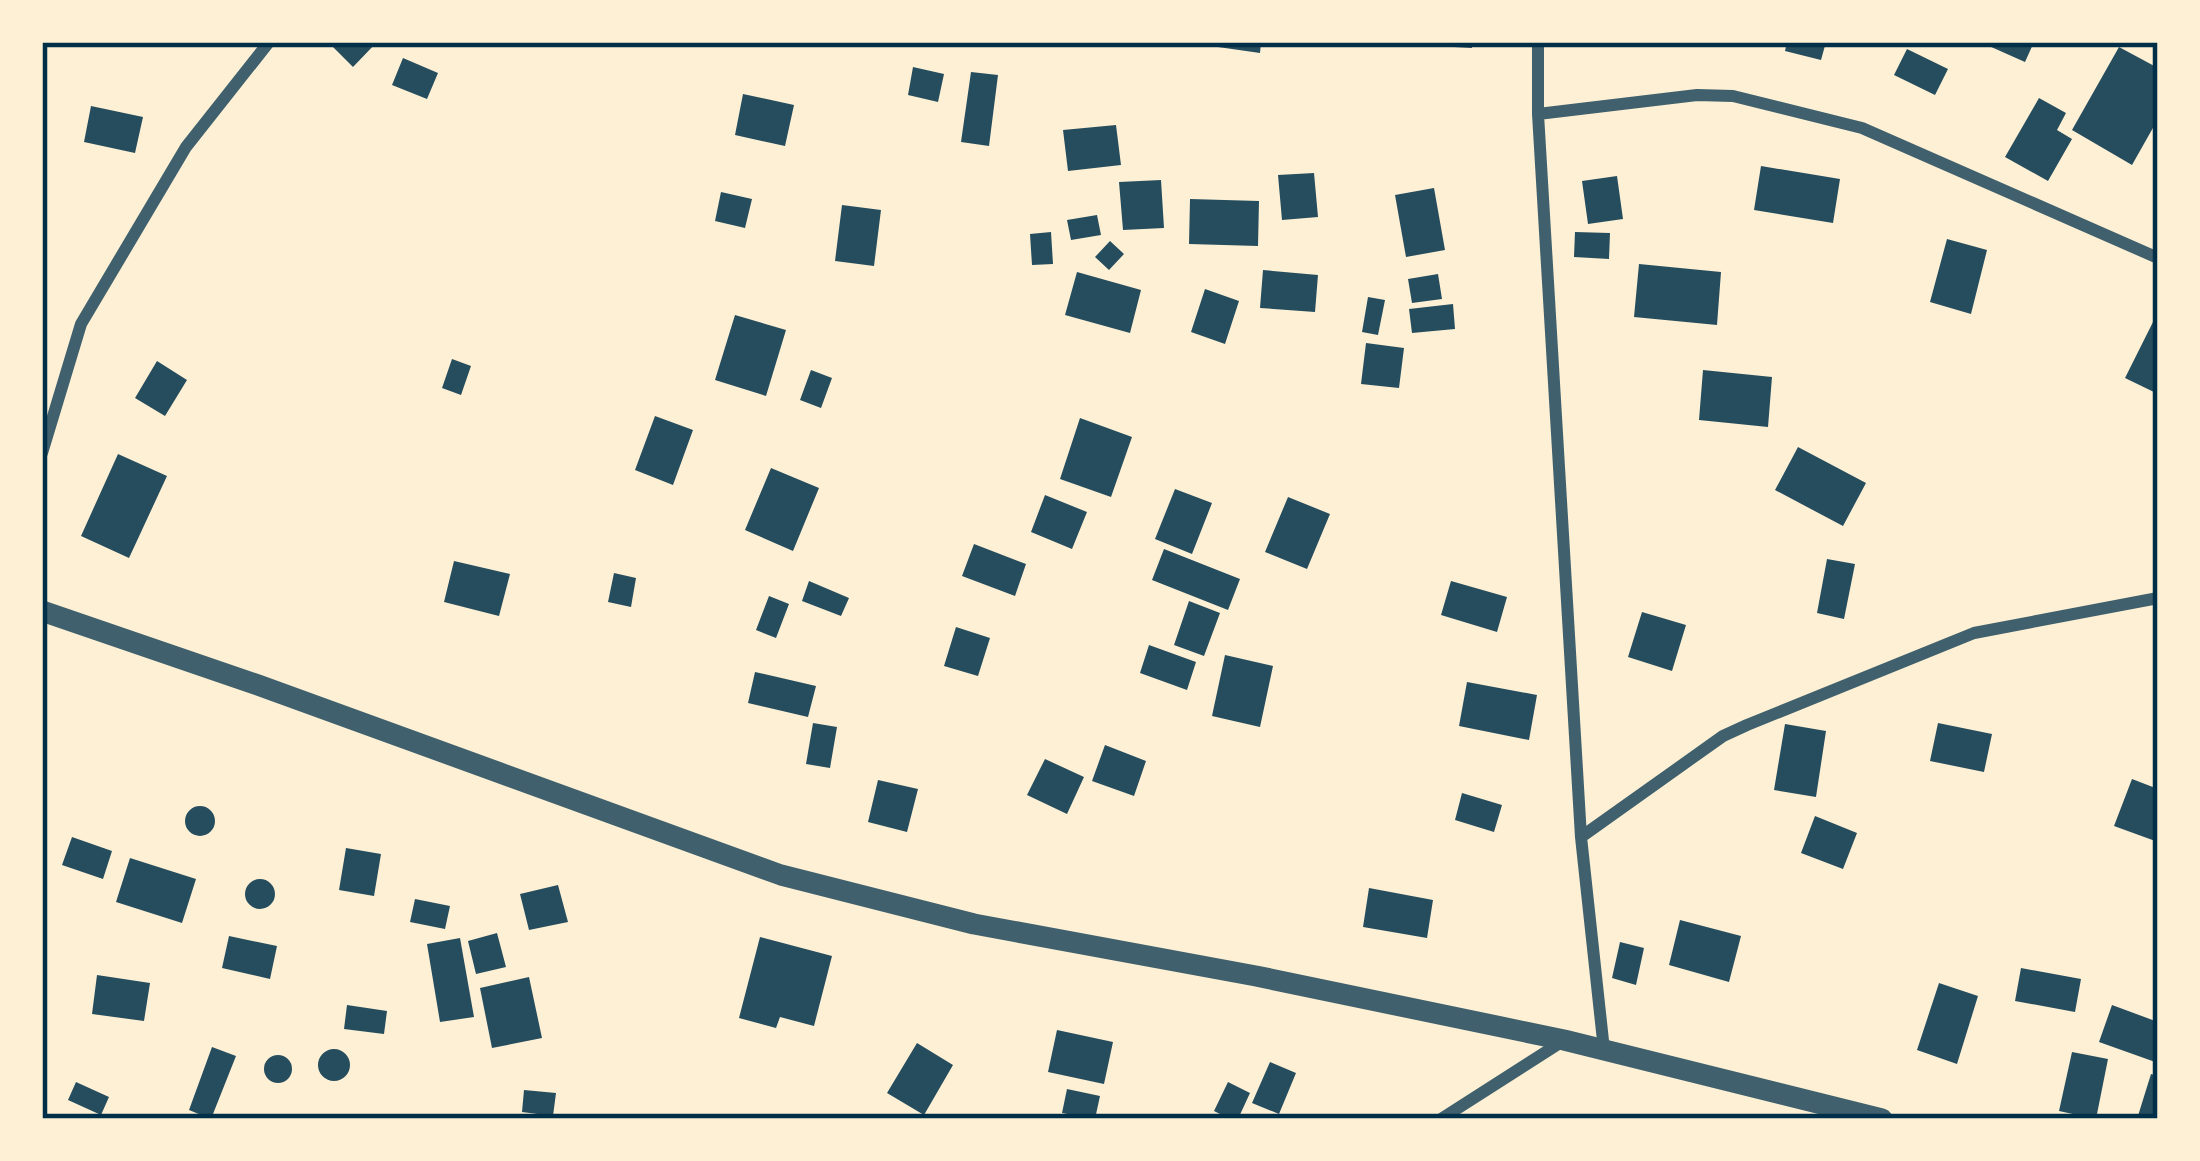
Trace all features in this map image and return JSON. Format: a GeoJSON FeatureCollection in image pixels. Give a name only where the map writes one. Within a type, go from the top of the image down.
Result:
{"type":"FeatureCollection","features":[{"type":"Feature","properties":{"kind":"street"},"geometry":{"type":"LineString","coordinates":[[42,452],[81,324],[185,147],[269,42]]}},
{"type":"Feature","properties":{"kind":"street"},"geometry":{"type":"LineString","coordinates":[[1538,42],[1538,114],[1581,837],[1604,1050]]}},
{"type":"Feature","properties":{"kind":"street"},"geometry":{"type":"LineString","coordinates":[[1538,114],[1697,95],[1733,97],[1862,128],[2158,258]]}},
{"type":"Feature","properties":{"kind":"street"},"geometry":{"type":"LineString","coordinates":[[1581,837],[1724,736],[1747,725],[1974,633],[2158,598]]}},
{"type":"Feature","properties":{"kind":"street"},"geometry":{"type":"LineString","coordinates":[[42,611],[781,875],[974,924],[1564,1040],[1882,1119]]}},
{"type":"Feature","properties":{"kind":"street"},"geometry":{"type":"LineString","coordinates":[[1442,1119],[1564,1040]]}},
{"type":"Feature","properties":{"kind":"building"},"geometry":{"type":"Polygon","coordinates":[[[328,42],[377,42],[353,67],[328,42]]]}},
{"type":"Feature","properties":{"kind":"building"},"geometry":{"type":"Polygon","coordinates":[[[1261,42],[1260,53],[1204,45],[1261,42]]]}},
{"type":"Feature","properties":{"kind":"building"},"geometry":{"type":"Polygon","coordinates":[[[1436,42],[1472,42],[1472,48],[1436,46],[1436,42]]]}},
{"type":"Feature","properties":{"kind":"building"},"geometry":{"type":"Polygon","coordinates":[[[1787,42],[1826,42],[1821,60],[1785,51],[1787,42]]]}},
{"type":"Feature","properties":{"kind":"building"},"geometry":{"type":"Polygon","coordinates":[[[1991,42],[2034,42],[2025,62],[1989,46],[1991,42]]]}},
{"type":"Feature","properties":{"kind":"building"},"geometry":{"type":"Polygon","coordinates":[[[2119,47],[2158,68],[2158,119],[2132,165],[2072,130],[2119,47]]]}},
{"type":"Feature","properties":{"kind":"building"},"geometry":{"type":"Polygon","coordinates":[[[1907,49],[1948,69],[1935,95],[1894,75],[1907,49]]]}},
{"type":"Feature","properties":{"kind":"building"},"geometry":{"type":"Polygon","coordinates":[[[403,58],[438,73],[427,99],[392,85],[403,58]]]}},
{"type":"Feature","properties":{"kind":"building"},"geometry":{"type":"Polygon","coordinates":[[[913,67],[944,74],[938,102],[908,95],[913,67]]]}},
{"type":"Feature","properties":{"kind":"building"},"geometry":{"type":"Polygon","coordinates":[[[971,72],[998,75],[989,146],[961,142],[971,72]]]}},
{"type":"Feature","properties":{"kind":"building"},"geometry":{"type":"Polygon","coordinates":[[[743,94],[794,105],[785,146],[735,135],[743,94]]]}},
{"type":"Feature","properties":{"kind":"building"},"geometry":{"type":"Polygon","coordinates":[[[2039,98],[2066,113],[2057,130],[2072,139],[2048,181],[2005,157],[2039,98]]]}},
{"type":"Feature","properties":{"kind":"building"},"geometry":{"type":"Polygon","coordinates":[[[91,106],[143,117],[135,153],[84,142],[91,106]]]}},
{"type":"Feature","properties":{"kind":"building"},"geometry":{"type":"Polygon","coordinates":[[[1116,125],[1121,165],[1068,171],[1063,130],[1116,125]]]}},
{"type":"Feature","properties":{"kind":"building"},"geometry":{"type":"Polygon","coordinates":[[[1761,166],[1840,179],[1833,223],[1754,210],[1761,166]]]}},
{"type":"Feature","properties":{"kind":"building"},"geometry":{"type":"Polygon","coordinates":[[[1314,173],[1318,217],[1282,220],[1278,175],[1314,173]]]}},
{"type":"Feature","properties":{"kind":"building"},"geometry":{"type":"Polygon","coordinates":[[[1617,176],[1623,219],[1588,224],[1582,181],[1617,176]]]}},
{"type":"Feature","properties":{"kind":"building"},"geometry":{"type":"Polygon","coordinates":[[[1161,180],[1164,228],[1123,230],[1119,182],[1161,180]]]}},
{"type":"Feature","properties":{"kind":"building"},"geometry":{"type":"Polygon","coordinates":[[[1434,188],[1445,250],[1406,257],[1395,195],[1434,188]]]}},
{"type":"Feature","properties":{"kind":"building"},"geometry":{"type":"Polygon","coordinates":[[[721,192],[752,199],[745,228],[715,221],[721,192]]]}},
{"type":"Feature","properties":{"kind":"building"},"geometry":{"type":"Polygon","coordinates":[[[1190,199],[1259,201],[1258,246],[1189,244],[1190,199]]]}},
{"type":"Feature","properties":{"kind":"building"},"geometry":{"type":"Polygon","coordinates":[[[842,205],[881,210],[874,266],[835,261],[842,205]]]}},
{"type":"Feature","properties":{"kind":"building"},"geometry":{"type":"Polygon","coordinates":[[[1097,215],[1101,235],[1071,240],[1067,220],[1097,215]]]}},
{"type":"Feature","properties":{"kind":"building"},"geometry":{"type":"Polygon","coordinates":[[[1051,232],[1053,264],[1032,265],[1030,234],[1051,232]]]}},
{"type":"Feature","properties":{"kind":"building"},"geometry":{"type":"Polygon","coordinates":[[[1575,232],[1610,233],[1609,259],[1574,257],[1575,232]]]}},
{"type":"Feature","properties":{"kind":"building"},"geometry":{"type":"Polygon","coordinates":[[[1947,239],[1987,250],[1971,314],[1930,302],[1947,239]]]}},
{"type":"Feature","properties":{"kind":"building"},"geometry":{"type":"Polygon","coordinates":[[[1110,241],[1124,254],[1109,270],[1095,257],[1110,241]]]}},
{"type":"Feature","properties":{"kind":"building"},"geometry":{"type":"Polygon","coordinates":[[[1639,264],[1721,272],[1717,325],[1634,317],[1639,264]]]}},
{"type":"Feature","properties":{"kind":"building"},"geometry":{"type":"Polygon","coordinates":[[[1263,270],[1318,275],[1315,312],[1260,308],[1263,270]]]}},
{"type":"Feature","properties":{"kind":"building"},"geometry":{"type":"Polygon","coordinates":[[[1077,272],[1141,290],[1130,333],[1065,315],[1077,272]]]}},
{"type":"Feature","properties":{"kind":"building"},"geometry":{"type":"Polygon","coordinates":[[[1438,274],[1442,299],[1412,303],[1408,279],[1438,274]]]}},
{"type":"Feature","properties":{"kind":"building"},"geometry":{"type":"Polygon","coordinates":[[[1205,289],[1239,301],[1225,344],[1191,332],[1205,289]]]}},
{"type":"Feature","properties":{"kind":"building"},"geometry":{"type":"Polygon","coordinates":[[[1368,297],[1385,300],[1378,335],[1362,332],[1368,297]]]}},
{"type":"Feature","properties":{"kind":"building"},"geometry":{"type":"Polygon","coordinates":[[[1453,304],[1455,329],[1412,333],[1409,309],[1453,304]]]}},
{"type":"Feature","properties":{"kind":"building"},"geometry":{"type":"Polygon","coordinates":[[[2158,312],[2158,394],[2125,378],[2158,312]]]}},
{"type":"Feature","properties":{"kind":"building"},"geometry":{"type":"Polygon","coordinates":[[[735,315],[786,330],[766,396],[715,380],[735,315]]]}},
{"type":"Feature","properties":{"kind":"building"},"geometry":{"type":"Polygon","coordinates":[[[1366,343],[1404,348],[1399,388],[1361,384],[1366,343]]]}},
{"type":"Feature","properties":{"kind":"building"},"geometry":{"type":"Polygon","coordinates":[[[452,359],[471,366],[461,395],[442,388],[452,359]]]}},
{"type":"Feature","properties":{"kind":"building"},"geometry":{"type":"Polygon","coordinates":[[[157,361],[187,380],[165,416],[135,398],[157,361]]]}},
{"type":"Feature","properties":{"kind":"building"},"geometry":{"type":"Polygon","coordinates":[[[811,370],[832,378],[821,408],[800,400],[811,370]]]}},
{"type":"Feature","properties":{"kind":"building"},"geometry":{"type":"Polygon","coordinates":[[[1703,370],[1772,377],[1768,427],[1699,420],[1703,370]]]}},
{"type":"Feature","properties":{"kind":"building"},"geometry":{"type":"Polygon","coordinates":[[[655,416],[693,430],[673,485],[635,470],[655,416]]]}},
{"type":"Feature","properties":{"kind":"building"},"geometry":{"type":"Polygon","coordinates":[[[1080,418],[1132,437],[1111,497],[1060,479],[1080,418]]]}},
{"type":"Feature","properties":{"kind":"building"},"geometry":{"type":"Polygon","coordinates":[[[1798,447],[1866,483],[1843,526],[1775,490],[1798,447]]]}},
{"type":"Feature","properties":{"kind":"building"},"geometry":{"type":"Polygon","coordinates":[[[118,454],[167,476],[129,558],[81,536],[118,454]]]}},
{"type":"Feature","properties":{"kind":"building"},"geometry":{"type":"Polygon","coordinates":[[[771,468],[819,488],[793,551],[745,530],[771,468]]]}},
{"type":"Feature","properties":{"kind":"building"},"geometry":{"type":"Polygon","coordinates":[[[1175,489],[1212,503],[1192,554],[1155,539],[1175,489]]]}},
{"type":"Feature","properties":{"kind":"building"},"geometry":{"type":"Polygon","coordinates":[[[1045,495],[1087,512],[1072,549],[1031,532],[1045,495]]]}},
{"type":"Feature","properties":{"kind":"building"},"geometry":{"type":"Polygon","coordinates":[[[1288,497],[1330,514],[1307,569],[1265,552],[1288,497]]]}},
{"type":"Feature","properties":{"kind":"building"},"geometry":{"type":"Polygon","coordinates":[[[974,544],[1026,564],[1015,596],[962,576],[974,544]]]}},
{"type":"Feature","properties":{"kind":"building"},"geometry":{"type":"Polygon","coordinates":[[[1164,549],[1240,579],[1228,610],[1152,580],[1164,549]]]}},
{"type":"Feature","properties":{"kind":"building"},"geometry":{"type":"Polygon","coordinates":[[[1827,559],[1855,564],[1844,619],[1817,613],[1827,559]]]}},
{"type":"Feature","properties":{"kind":"building"},"geometry":{"type":"Polygon","coordinates":[[[454,561],[510,574],[499,616],[444,602],[454,561]]]}},
{"type":"Feature","properties":{"kind":"building"},"geometry":{"type":"Polygon","coordinates":[[[614,573],[636,578],[631,607],[608,602],[614,573]]]}},
{"type":"Feature","properties":{"kind":"building"},"geometry":{"type":"Polygon","coordinates":[[[809,581],[849,598],[841,616],[802,601],[809,581]]]}},
{"type":"Feature","properties":{"kind":"building"},"geometry":{"type":"Polygon","coordinates":[[[1451,581],[1507,597],[1497,632],[1441,615],[1451,581]]]}},
{"type":"Feature","properties":{"kind":"building"},"geometry":{"type":"Polygon","coordinates":[[[769,596],[789,604],[776,638],[756,630],[769,596]]]}},
{"type":"Feature","properties":{"kind":"building"},"geometry":{"type":"Polygon","coordinates":[[[1189,601],[1220,613],[1204,656],[1174,645],[1189,601]]]}},
{"type":"Feature","properties":{"kind":"building"},"geometry":{"type":"Polygon","coordinates":[[[1642,612],[1686,625],[1672,671],[1628,657],[1642,612]]]}},
{"type":"Feature","properties":{"kind":"building"},"geometry":{"type":"Polygon","coordinates":[[[956,627],[990,638],[978,676],[944,666],[956,627]]]}},
{"type":"Feature","properties":{"kind":"building"},"geometry":{"type":"Polygon","coordinates":[[[1149,645],[1196,662],[1187,690],[1140,673],[1149,645]]]}},
{"type":"Feature","properties":{"kind":"building"},"geometry":{"type":"Polygon","coordinates":[[[1225,655],[1273,666],[1260,727],[1212,716],[1225,655]]]}},
{"type":"Feature","properties":{"kind":"building"},"geometry":{"type":"Polygon","coordinates":[[[755,672],[816,686],[808,717],[748,703],[755,672]]]}},
{"type":"Feature","properties":{"kind":"building"},"geometry":{"type":"Polygon","coordinates":[[[1467,682],[1537,695],[1529,740],[1459,726],[1467,682]]]}},
{"type":"Feature","properties":{"kind":"building"},"geometry":{"type":"Polygon","coordinates":[[[813,723],[837,727],[830,768],[806,764],[813,723]]]}},
{"type":"Feature","properties":{"kind":"building"},"geometry":{"type":"Polygon","coordinates":[[[1938,723],[1992,734],[1984,772],[1930,761],[1938,723]]]}},
{"type":"Feature","properties":{"kind":"building"},"geometry":{"type":"Polygon","coordinates":[[[1785,724],[1826,731],[1816,797],[1774,790],[1785,724]]]}},
{"type":"Feature","properties":{"kind":"building"},"geometry":{"type":"Polygon","coordinates":[[[1105,745],[1146,761],[1134,796],[1092,781],[1105,745]]]}},
{"type":"Feature","properties":{"kind":"building"},"geometry":{"type":"Polygon","coordinates":[[[1045,759],[1084,777],[1067,814],[1027,795],[1045,759]]]}},
{"type":"Feature","properties":{"kind":"building"},"geometry":{"type":"Polygon","coordinates":[[[2132,779],[2158,789],[2158,842],[2114,826],[2132,779]]]}},
{"type":"Feature","properties":{"kind":"building"},"geometry":{"type":"Polygon","coordinates":[[[878,780],[918,789],[907,832],[868,822],[878,780]]]}},
{"type":"Feature","properties":{"kind":"building"},"geometry":{"type":"Polygon","coordinates":[[[1462,793],[1502,805],[1494,832],[1455,820],[1462,793]]]}},
{"type":"Feature","properties":{"kind":"building"},"geometry":{"type":"Polygon","coordinates":[[[200,806],[211,810],[215,821],[211,832],[200,836],[189,832],[185,821],[189,810],[200,806]]]}},
{"type":"Feature","properties":{"kind":"building"},"geometry":{"type":"Polygon","coordinates":[[[1815,816],[1857,833],[1843,869],[1801,853],[1815,816]]]}},
{"type":"Feature","properties":{"kind":"building"},"geometry":{"type":"Polygon","coordinates":[[[72,837],[112,851],[103,879],[62,865],[72,837]]]}},
{"type":"Feature","properties":{"kind":"building"},"geometry":{"type":"Polygon","coordinates":[[[346,848],[381,854],[374,896],[339,890],[346,848]]]}},
{"type":"Feature","properties":{"kind":"building"},"geometry":{"type":"Polygon","coordinates":[[[130,858],[196,879],[182,923],[116,902],[130,858]]]}},
{"type":"Feature","properties":{"kind":"building"},"geometry":{"type":"Polygon","coordinates":[[[260,879],[271,883],[275,894],[271,905],[260,909],[249,905],[245,894],[249,883],[260,879]]]}},
{"type":"Feature","properties":{"kind":"building"},"geometry":{"type":"Polygon","coordinates":[[[558,885],[568,922],[529,930],[520,894],[558,885]]]}},
{"type":"Feature","properties":{"kind":"building"},"geometry":{"type":"Polygon","coordinates":[[[1369,888],[1433,900],[1427,938],[1363,927],[1369,888]]]}},
{"type":"Feature","properties":{"kind":"building"},"geometry":{"type":"Polygon","coordinates":[[[415,899],[450,906],[445,929],[410,922],[415,899]]]}},
{"type":"Feature","properties":{"kind":"building"},"geometry":{"type":"Polygon","coordinates":[[[1680,920],[1741,936],[1729,982],[1669,965],[1680,920]]]}},
{"type":"Feature","properties":{"kind":"building"},"geometry":{"type":"Polygon","coordinates":[[[497,933],[506,967],[476,974],[468,941],[497,933]]]}},
{"type":"Feature","properties":{"kind":"building"},"geometry":{"type":"Polygon","coordinates":[[[229,936],[277,946],[270,979],[222,968],[229,936]]]}},
{"type":"Feature","properties":{"kind":"building"},"geometry":{"type":"Polygon","coordinates":[[[760,937],[832,956],[814,1026],[780,1017],[776,1028],[739,1018],[760,937]]]}},
{"type":"Feature","properties":{"kind":"building"},"geometry":{"type":"Polygon","coordinates":[[[460,938],[474,1017],[440,1022],[427,944],[460,938]]]}},
{"type":"Feature","properties":{"kind":"building"},"geometry":{"type":"Polygon","coordinates":[[[1620,942],[1644,948],[1636,985],[1612,978],[1620,942]]]}},
{"type":"Feature","properties":{"kind":"building"},"geometry":{"type":"Polygon","coordinates":[[[2021,968],[2081,979],[2075,1012],[2015,1001],[2021,968]]]}},
{"type":"Feature","properties":{"kind":"building"},"geometry":{"type":"Polygon","coordinates":[[[97,975],[150,983],[144,1021],[92,1014],[97,975]]]}},
{"type":"Feature","properties":{"kind":"building"},"geometry":{"type":"Polygon","coordinates":[[[529,977],[542,1038],[492,1048],[480,988],[529,977]]]}},
{"type":"Feature","properties":{"kind":"building"},"geometry":{"type":"Polygon","coordinates":[[[1939,983],[1978,996],[1957,1064],[1917,1050],[1939,983]]]}},
{"type":"Feature","properties":{"kind":"building"},"geometry":{"type":"Polygon","coordinates":[[[347,1005],[387,1011],[384,1034],[344,1029],[347,1005]]]}},
{"type":"Feature","properties":{"kind":"building"},"geometry":{"type":"Polygon","coordinates":[[[2112,1005],[2158,1022],[2158,1063],[2099,1042],[2112,1005]]]}},
{"type":"Feature","properties":{"kind":"building"},"geometry":{"type":"Polygon","coordinates":[[[1057,1030],[1113,1042],[1104,1084],[1048,1072],[1057,1030]]]}},
{"type":"Feature","properties":{"kind":"building"},"geometry":{"type":"Polygon","coordinates":[[[917,1043],[953,1065],[924,1115],[887,1093],[917,1043]]]}},
{"type":"Feature","properties":{"kind":"building"},"geometry":{"type":"Polygon","coordinates":[[[212,1047],[236,1056],[211,1119],[189,1110],[212,1047]]]}},
{"type":"Feature","properties":{"kind":"building"},"geometry":{"type":"Polygon","coordinates":[[[334,1049],[345,1054],[350,1065],[345,1076],[334,1081],[323,1076],[318,1065],[323,1054],[334,1049]]]}},
{"type":"Feature","properties":{"kind":"building"},"geometry":{"type":"Polygon","coordinates":[[[2072,1052],[2108,1059],[2096,1119],[2059,1111],[2072,1052]]]}},
{"type":"Feature","properties":{"kind":"building"},"geometry":{"type":"Polygon","coordinates":[[[278,1055],[288,1059],[292,1069],[288,1079],[278,1083],[268,1079],[264,1069],[268,1059],[278,1055]]]}},
{"type":"Feature","properties":{"kind":"building"},"geometry":{"type":"Polygon","coordinates":[[[1270,1062],[1296,1073],[1279,1114],[1252,1103],[1270,1062]]]}},
{"type":"Feature","properties":{"kind":"building"},"geometry":{"type":"Polygon","coordinates":[[[2151,1074],[2158,1076],[2158,1119],[2137,1119],[2151,1074]]]}},
{"type":"Feature","properties":{"kind":"building"},"geometry":{"type":"Polygon","coordinates":[[[76,1082],[109,1097],[101,1115],[68,1100],[76,1082]]]}},
{"type":"Feature","properties":{"kind":"building"},"geometry":{"type":"Polygon","coordinates":[[[1228,1082],[1250,1093],[1238,1119],[1214,1111],[1228,1082]]]}},
{"type":"Feature","properties":{"kind":"building"},"geometry":{"type":"Polygon","coordinates":[[[1067,1089],[1100,1096],[1095,1119],[1062,1113],[1067,1089]]]}},
{"type":"Feature","properties":{"kind":"building"},"geometry":{"type":"Polygon","coordinates":[[[524,1090],[556,1093],[553,1116],[522,1112],[524,1090]]]}}]}
